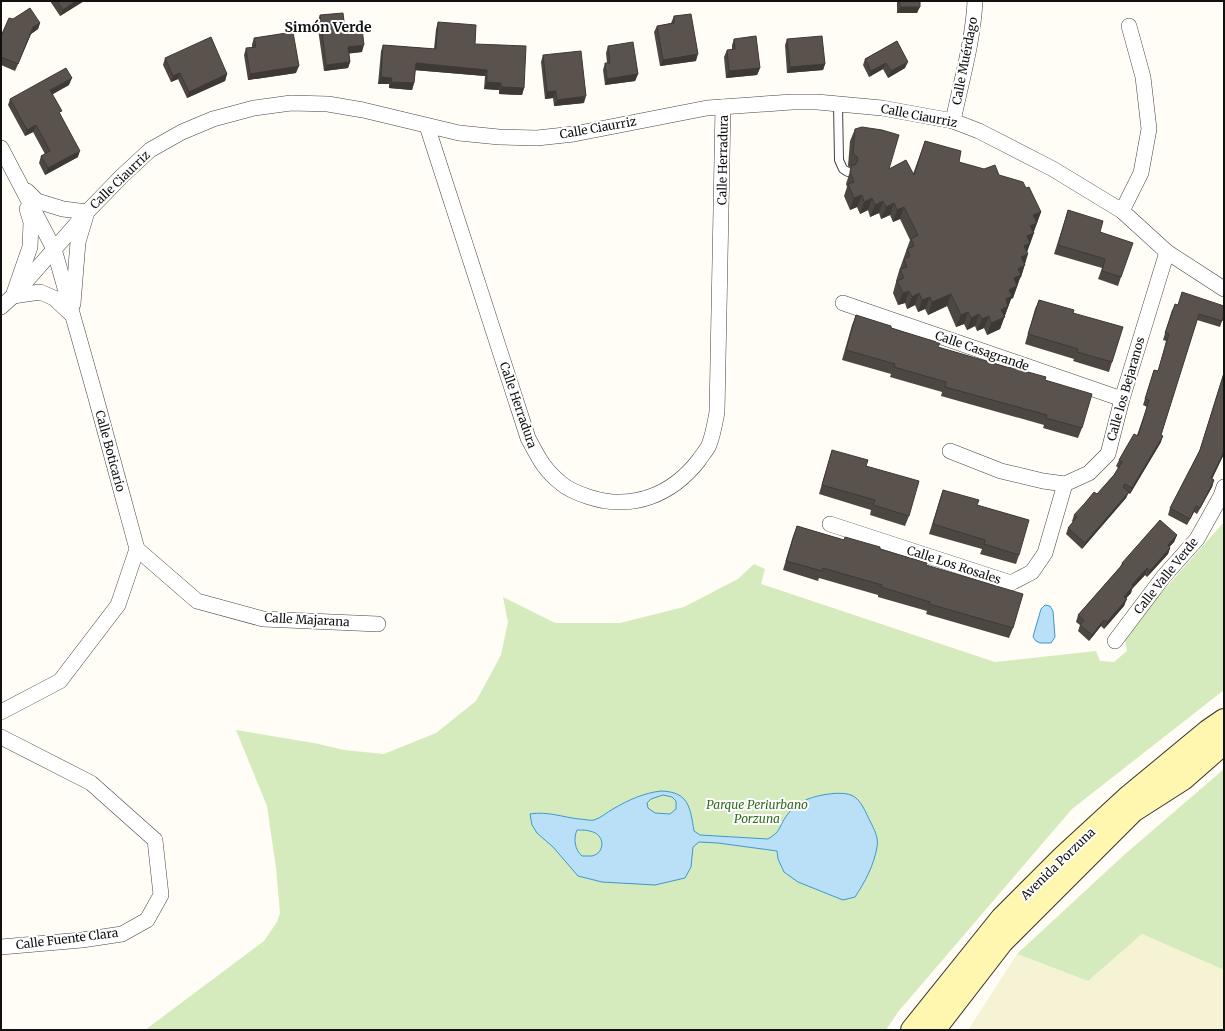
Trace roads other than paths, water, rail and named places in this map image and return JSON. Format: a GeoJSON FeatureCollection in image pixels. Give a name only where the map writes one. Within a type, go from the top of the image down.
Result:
{"type":"FeatureCollection","features":[{"type":"Feature","properties":{"kind":"street","name":"Calle Muérdago"},"geometry":{"type":"LineString","coordinates":[[953,121],[968,53],[975,1]]}},
{"type":"Feature","properties":{"kind":"street"},"geometry":{"type":"LineString","coordinates":[[1122,211],[1140,173],[1149,129],[1143,77],[1129,26]]}},
{"type":"Feature","properties":{"kind":"street","name":"Calle Ciaurriz"},"geometry":{"type":"LineString","coordinates":[[1,307],[13,296],[87,212],[150,150],[182,132],[207,121],[254,108],[291,103],[328,104],[362,110],[459,133],[537,138],[574,134],[686,111],[792,102],[817,102],[882,108],[953,121],[979,131],[1053,169],[1122,211],[1167,252],[1224,288]]}},
{"type":"Feature","properties":{"kind":"street","name":"Calle Herradura"},"geometry":{"type":"LineString","coordinates":[[427,126],[528,438],[534,451],[541,464],[563,485],[580,494],[598,500],[623,503],[650,498],[671,487],[690,472],[709,446],[718,412],[724,107]]}},
{"type":"Feature","properties":{"kind":"street","name":"Calle Boticario"},"geometry":{"type":"LineString","coordinates":[[1,148],[54,249],[137,549]]}},
{"type":"Feature","properties":{"kind":"street"},"geometry":{"type":"LineString","coordinates":[[20,184],[37,201],[63,209],[87,212],[78,242],[73,316]]}},
{"type":"Feature","properties":{"kind":"street"},"geometry":{"type":"LineString","coordinates":[[20,184],[31,222],[30,247],[13,296],[40,292],[54,298],[73,316]]}},
{"type":"Feature","properties":{"kind":"street","name":"Calle los Bejaranos"},"geometry":{"type":"LineString","coordinates":[[1065,484],[1089,473],[1108,454],[1122,399],[1167,252]]}},
{"type":"Feature","properties":{"kind":"street","name":"Calle Casagrande"},"geometry":{"type":"LineString","coordinates":[[843,303],[1122,399]]}},
{"type":"Feature","properties":{"kind":"street"},"geometry":{"type":"LineString","coordinates":[[950,451],[1001,471],[1043,481],[1065,484]]}},
{"type":"Feature","properties":{"kind":"street","name":"Calle Los Rosales"},"geometry":{"type":"LineString","coordinates":[[830,524],[1011,583],[1032,572],[1045,554],[1065,484]]}},
{"type":"Feature","properties":{"kind":"street","name":"Calle Valle Verde"},"geometry":{"type":"LineString","coordinates":[[1115,641],[1164,576],[1197,539],[1221,496],[1224,486]]}},
{"type":"Feature","properties":{"kind":"street"},"geometry":{"type":"LineString","coordinates":[[1,712],[60,681],[118,605],[137,549]]}},
{"type":"Feature","properties":{"kind":"street","name":"Calle Majarana"},"geometry":{"type":"LineString","coordinates":[[137,549],[198,601],[263,619],[378,624]]}},
{"type":"Feature","properties":{"kind":"street","name":"Avenida Porzuna"},"geometry":{"type":"LineString","coordinates":[[912,1030],[1002,918],[1063,857],[1127,798],[1208,731],[1224,720]]}},
{"type":"Feature","properties":{"kind":"street","name":"Calle Fuente Clara"},"geometry":{"type":"LineString","coordinates":[[1,737],[91,783],[155,840],[162,895],[147,920],[122,934],[82,940],[1,946]]}},
{"type":"Feature","properties":{"kind":"street","name":"Avenida Porzuna"},"geometry":{"type":"LineString","coordinates":[[934,1030],[1002,942],[1133,811],[1183,780],[1224,743]]}},
{"type":"Feature","properties":{"kind":"lane"},"geometry":{"type":"LineString","coordinates":[[838,104],[839,160],[843,169],[848,172]]}},
{"type":"Feature","properties":{"kind":"water"},"geometry":{"type":"Polygon","coordinates":[[[1045,605],[1050,606],[1053,611],[1055,637],[1051,643],[1040,643],[1033,637],[1041,609],[1045,605]]]}},
{"type":"Feature","properties":{"kind":"water"},"geometry":{"type":"Polygon","coordinates":[[[655,792],[670,792],[683,798],[689,808],[694,831],[700,835],[768,839],[777,832],[785,818],[801,802],[812,797],[824,795],[837,793],[849,794],[856,798],[861,804],[873,827],[877,840],[876,854],[866,879],[855,897],[843,900],[798,882],[784,872],[778,859],[777,851],[718,843],[699,842],[693,847],[691,867],[685,878],[655,885],[602,882],[578,876],[553,847],[537,833],[532,825],[530,814],[536,813],[594,820],[630,800],[655,792]],[[663,795],[651,799],[647,803],[648,808],[655,813],[670,814],[676,809],[676,801],[672,797],[663,795]],[[577,830],[575,844],[582,856],[592,856],[599,852],[602,844],[600,837],[597,834],[589,831],[577,830]]]}},
{"type":"Feature","properties":{"kind":"district","name":"Simón Verde"},"geometry":{"type":"Point","coordinates":[328,27]}},
{"type":"Feature","properties":{"kind":"park label","name":"Parque Periurbano Porzuna"},"geometry":{"type":"Point","coordinates":[757,812]}}]}
